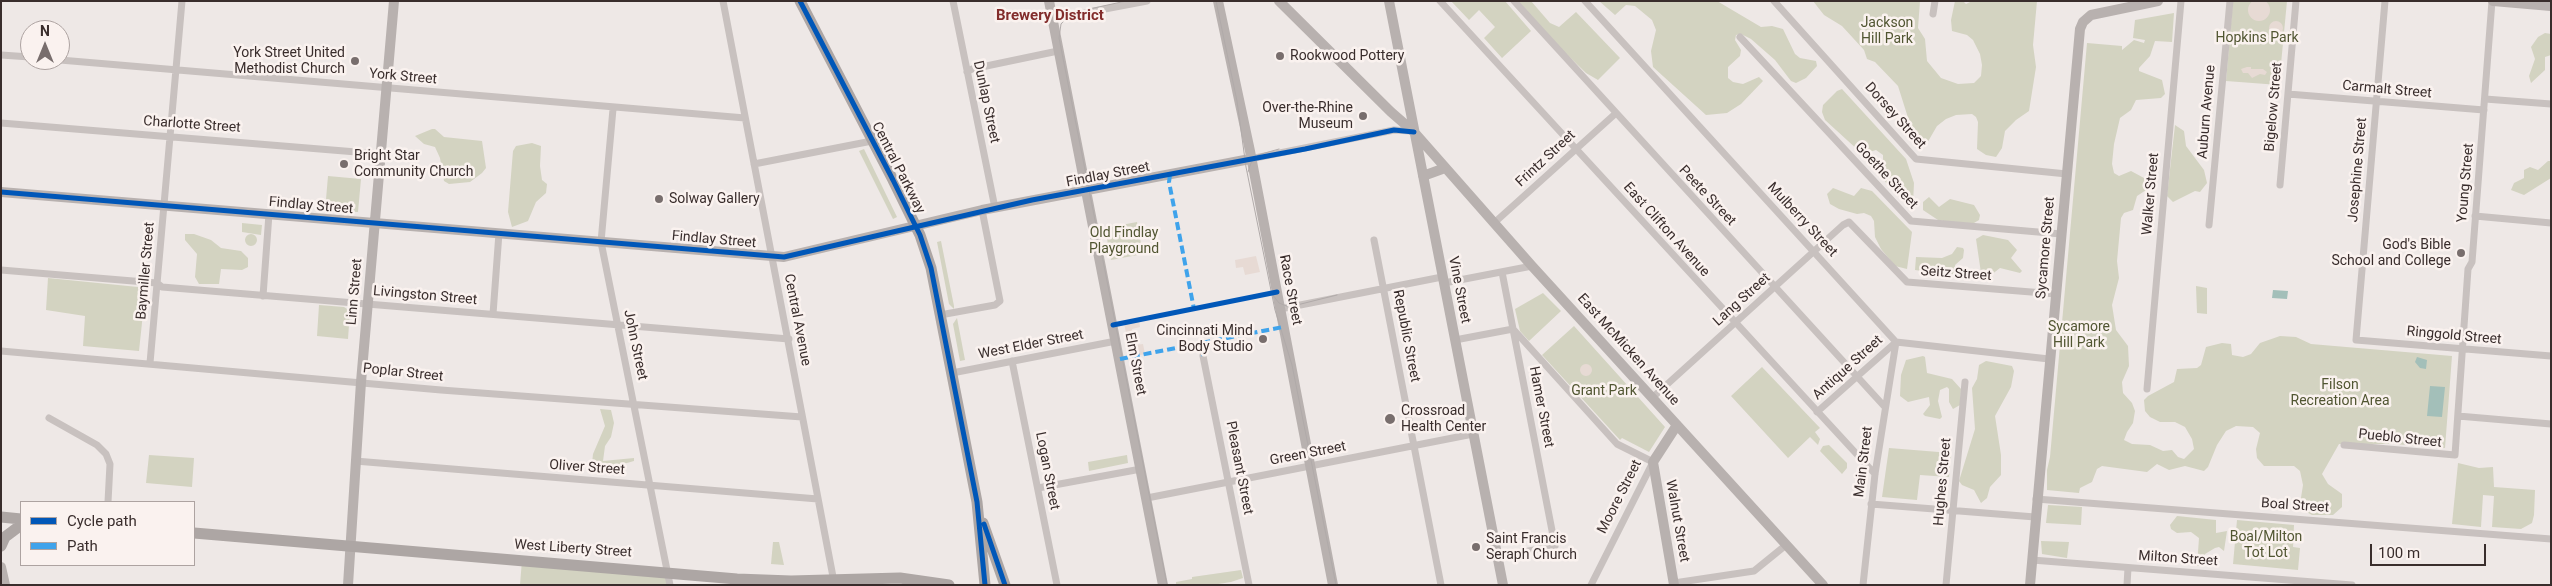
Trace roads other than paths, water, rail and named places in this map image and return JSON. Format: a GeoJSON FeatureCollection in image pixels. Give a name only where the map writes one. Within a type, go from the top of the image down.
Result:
{"type":"FeatureCollection","features":[{"type":"Feature","properties":{"kind":"main road","name":"Central Parkway"},"geometry":{"type":"LineString","coordinates":[[800,1],[916,227],[931,268],[977,502],[985,585]]}},
{"type":"Feature","properties":{"kind":"main road","name":"Central Parkway"},"geometry":{"type":"LineString","coordinates":[[977,502],[1005,585]]}},
{"type":"Feature","properties":{"kind":"main road"},"geometry":{"type":"LineString","coordinates":[[1,517],[20,519]]}},
{"type":"Feature","properties":{"kind":"main road"},"geometry":{"type":"LineString","coordinates":[[1,546],[5,537],[20,526]]}},
{"type":"Feature","properties":{"kind":"main road","name":"West Liberty Street"},"geometry":{"type":"LineString","coordinates":[[195,533],[763,580],[835,583],[900,578],[949,585]]}},
{"type":"Feature","properties":{"kind":"street","name":"Baymiller Street"},"geometry":{"type":"LineString","coordinates":[[150,363],[182,1]]}},
{"type":"Feature","properties":{"kind":"street","name":"Linn Street"},"geometry":{"type":"LineString","coordinates":[[348,585],[361,382],[394,1]]}},
{"type":"Feature","properties":{"kind":"street","name":"Central Avenue"},"geometry":{"type":"LineString","coordinates":[[723,1],[835,583]]}},
{"type":"Feature","properties":{"kind":"street","name":"Dunlap Street"},"geometry":{"type":"LineString","coordinates":[[953,1],[995,208]]}},
{"type":"Feature","properties":{"kind":"street","name":"Elm Street"},"geometry":{"type":"LineString","coordinates":[[1049,1],[1163,585]]}},
{"type":"Feature","properties":{"kind":"street"},"geometry":{"type":"LineString","coordinates":[[1052,18],[1147,1]]}},
{"type":"Feature","properties":{"kind":"street","name":"Race Street"},"geometry":{"type":"LineString","coordinates":[[1218,1],[1333,585]]}},
{"type":"Feature","properties":{"kind":"street","name":"East McMicken Avenue"},"geometry":{"type":"LineString","coordinates":[[1279,1],[1391,112],[1414,132],[1532,266],[1823,585]]}},
{"type":"Feature","properties":{"kind":"street","name":"Vine Street"},"geometry":{"type":"LineString","coordinates":[[1390,1],[1503,585]]}},
{"type":"Feature","properties":{"kind":"street","name":"East Clifton Avenue"},"geometry":{"type":"LineString","coordinates":[[1440,1],[1734,324],[1875,474]]}},
{"type":"Feature","properties":{"kind":"street","name":"Peete Street"},"geometry":{"type":"LineString","coordinates":[[1514,1],[1615,114],[1884,406]]}},
{"type":"Feature","properties":{"kind":"street","name":"Mulberry Street"},"geometry":{"type":"LineString","coordinates":[[1585,1],[1896,342]]}},
{"type":"Feature","properties":{"kind":"street","name":"Dorsey Street"},"geometry":{"type":"LineString","coordinates":[[1774,1],[1916,159],[2067,174]]}},
{"type":"Feature","properties":{"kind":"street"},"geometry":{"type":"LineString","coordinates":[[1933,14],[1935,1]]}},
{"type":"Feature","properties":{"kind":"street","name":"Sycamore Street"},"geometry":{"type":"LineString","coordinates":[[2030,585],[2036,499],[2078,50],[2083,22],[2090,15],[2158,1]]}},
{"type":"Feature","properties":{"kind":"street","name":"Walker Street"},"geometry":{"type":"LineString","coordinates":[[2147,389],[2181,1]]}},
{"type":"Feature","properties":{"kind":"street","name":"Auburn Avenue"},"geometry":{"type":"LineString","coordinates":[[2209,225],[2230,1]]}},
{"type":"Feature","properties":{"kind":"street","name":"Bigelow Street"},"geometry":{"type":"LineString","coordinates":[[2280,185],[2296,1]]}},
{"type":"Feature","properties":{"kind":"street","name":"Josephine Street"},"geometry":{"type":"LineString","coordinates":[[2356,340],[2385,1]]}},
{"type":"Feature","properties":{"kind":"street"},"geometry":{"type":"LineString","coordinates":[[2493,1],[2551,6]]}},
{"type":"Feature","properties":{"kind":"street","name":"Young Street"},"geometry":{"type":"LineString","coordinates":[[2455,455],[2468,269],[2472,262],[2493,1]]}},
{"type":"Feature","properties":{"kind":"street","name":"Goethe Street"},"geometry":{"type":"LineString","coordinates":[[1740,37],[1912,221],[2061,234]]}},
{"type":"Feature","properties":{"kind":"street"},"geometry":{"type":"LineString","coordinates":[[967,72],[972,69],[1058,51]]}},
{"type":"Feature","properties":{"kind":"street"},"geometry":{"type":"LineString","coordinates":[[1,55],[20,56]]}},
{"type":"Feature","properties":{"kind":"street","name":"York Street"},"geometry":{"type":"LineString","coordinates":[[70,61],[613,109],[744,118]]}},
{"type":"Feature","properties":{"kind":"street","name":"Carmalt Street"},"geometry":{"type":"LineString","coordinates":[[2288,94],[2484,110]]}},
{"type":"Feature","properties":{"kind":"street"},"geometry":{"type":"LineString","coordinates":[[2485,99],[2551,104]]}},
{"type":"Feature","properties":{"kind":"street","name":"John Street"},"geometry":{"type":"LineString","coordinates":[[613,109],[601,242],[670,585]]}},
{"type":"Feature","properties":{"kind":"street","name":"Frintz Street"},"geometry":{"type":"LineString","coordinates":[[1494,223],[1615,114]]}},
{"type":"Feature","properties":{"kind":"street","name":"Charlotte Street"},"geometry":{"type":"LineString","coordinates":[[1,123],[381,154]]}},
{"type":"Feature","properties":{"kind":"street","name":"Findlay Street"},"geometry":{"type":"LineString","coordinates":[[1,192],[784,256],[916,227],[982,210],[1394,130],[1414,132]]}},
{"type":"Feature","properties":{"kind":"street"},"geometry":{"type":"LineString","coordinates":[[754,164],[872,141]]}},
{"type":"Feature","properties":{"kind":"street"},"geometry":{"type":"LineString","coordinates":[[1423,176],[1445,168]]}},
{"type":"Feature","properties":{"kind":"street"},"geometry":{"type":"LineString","coordinates":[[940,315],[995,305],[1000,301],[982,210]]}},
{"type":"Feature","properties":{"kind":"street"},"geometry":{"type":"LineString","coordinates":[[263,296],[269,214]]}},
{"type":"Feature","properties":{"kind":"street"},"geometry":{"type":"LineString","coordinates":[[2475,216],[2551,223]]}},
{"type":"Feature","properties":{"kind":"street","name":"Lang Street"},"geometry":{"type":"LineString","coordinates":[[1652,398],[1843,225],[1849,222]]}},
{"type":"Feature","properties":{"kind":"street","name":"Seitz Street"},"geometry":{"type":"LineString","coordinates":[[1849,222],[1907,282],[2056,294]]}},
{"type":"Feature","properties":{"kind":"street"},"geometry":{"type":"LineString","coordinates":[[493,314],[499,233]]}},
{"type":"Feature","properties":{"kind":"street","name":"Republic Street"},"geometry":{"type":"LineString","coordinates":[[1374,240],[1441,585]]}},
{"type":"Feature","properties":{"kind":"street"},"geometry":{"type":"LineString","coordinates":[[1280,309],[1384,288],[1502,272],[1532,266]]}},
{"type":"Feature","properties":{"kind":"street","name":"Livingston Street"},"geometry":{"type":"LineString","coordinates":[[1,270],[157,283],[162,287],[263,296],[789,338]]}},
{"type":"Feature","properties":{"kind":"street","name":"Hamer Street"},"geometry":{"type":"LineString","coordinates":[[1497,557],[1555,546],[1502,272]]}},
{"type":"Feature","properties":{"kind":"street"},"geometry":{"type":"LineString","coordinates":[[1455,340],[1513,329],[1617,444],[1653,462]]}},
{"type":"Feature","properties":{"kind":"street","name":"West Elder Street"},"geometry":{"type":"LineString","coordinates":[[952,373],[1116,340]]}},
{"type":"Feature","properties":{"kind":"street","name":"Ringgold Street"},"geometry":{"type":"LineString","coordinates":[[2356,340],[2551,356]]}},
{"type":"Feature","properties":{"kind":"street"},"geometry":{"type":"LineString","coordinates":[[1896,342],[2049,359]]}},
{"type":"Feature","properties":{"kind":"street","name":"Antique Street"},"geometry":{"type":"LineString","coordinates":[[1817,412],[1896,342]]}},
{"type":"Feature","properties":{"kind":"street","name":"Main Street"},"geometry":{"type":"LineString","coordinates":[[1863,585],[1884,406],[1896,342]]}},
{"type":"Feature","properties":{"kind":"street","name":"Poplar Street"},"geometry":{"type":"LineString","coordinates":[[1,351],[635,405],[802,417]]}},
{"type":"Feature","properties":{"kind":"street","name":"Pleasant Street"},"geometry":{"type":"LineString","coordinates":[[1204,356],[1249,585]]}},
{"type":"Feature","properties":{"kind":"street","name":"Logan Street"},"geometry":{"type":"LineString","coordinates":[[1012,361],[1057,585]]}},
{"type":"Feature","properties":{"kind":"street","name":"Hughes Street"},"geometry":{"type":"LineString","coordinates":[[1946,585],[1965,382]]}},
{"type":"Feature","properties":{"kind":"street"},"geometry":{"type":"LineString","coordinates":[[2458,416],[2551,424]]}},
{"type":"Feature","properties":{"kind":"street"},"geometry":{"type":"LineString","coordinates":[[49,418],[97,445],[106,454],[110,464],[108,501]]}},
{"type":"Feature","properties":{"kind":"street","name":"Moore Street"},"geometry":{"type":"LineString","coordinates":[[1591,585],[1653,462],[1677,425]]}},
{"type":"Feature","properties":{"kind":"street","name":"Green Street"},"geometry":{"type":"LineString","coordinates":[[1147,498],[1473,434]]}},
{"type":"Feature","properties":{"kind":"street","name":"Pueblo Street"},"geometry":{"type":"LineString","coordinates":[[2344,445],[2455,455]]}},
{"type":"Feature","properties":{"kind":"street","name":"Oliver Street"},"geometry":{"type":"LineString","coordinates":[[355,461],[818,499]]}},
{"type":"Feature","properties":{"kind":"street","name":"Walnut Street"},"geometry":{"type":"LineString","coordinates":[[1653,462],[1674,584]]}},
{"type":"Feature","properties":{"kind":"street"},"geometry":{"type":"LineString","coordinates":[[1038,488],[1141,468]]}},
{"type":"Feature","properties":{"kind":"street","name":"Boal Street"},"geometry":{"type":"LineString","coordinates":[[2036,499],[2551,539]]}},
{"type":"Feature","properties":{"kind":"street"},"geometry":{"type":"LineString","coordinates":[[1872,504],[2035,517]]}},
{"type":"Feature","properties":{"kind":"street"},"geometry":{"type":"LineString","coordinates":[[1674,584],[1754,571],[1786,546]]}},
{"type":"Feature","properties":{"kind":"street","name":"Milton Street"},"geometry":{"type":"LineString","coordinates":[[2032,560],[2219,575],[2234,574],[2352,585]]}},
{"type":"Feature","properties":{"kind":"street"},"geometry":{"type":"LineString","coordinates":[[1,567],[5,585]]}},
{"type":"Feature","properties":{"kind":"street"},"geometry":{"type":"LineString","coordinates":[[2127,585],[2128,568]]}},
{"type":"Feature","properties":{"kind":"street"},"geometry":{"type":"LineString","coordinates":[[2218,585],[2219,575]]}},
{"type":"Feature","properties":{"kind":"water"},"geometry":{"type":"Polygon","coordinates":[[[2273,290],[2288,291],[2287,299],[2272,298],[2273,290]]]}},
{"type":"Feature","properties":{"kind":"water"},"geometry":{"type":"Polygon","coordinates":[[[2417,357],[2427,360],[2426,369],[2420,368],[2415,362],[2417,357]]]}},
{"type":"Feature","properties":{"kind":"water"},"geometry":{"type":"Polygon","coordinates":[[[2430,386],[2445,387],[2442,417],[2427,416],[2430,386]]]}},
{"type":"Feature","properties":{"kind":"tram line"},"geometry":{"type":"LineString","coordinates":[[1126,1],[1071,13],[1061,24],[1059,38],[1167,585]]}},
{"type":"Feature","properties":{"kind":"tram line"},"geometry":{"type":"LineString","coordinates":[[1216,1],[1237,101],[1246,167],[1275,310],[1292,365],[1336,585]]}},
{"type":"Feature","properties":{"kind":"tram line"},"geometry":{"type":"LineString","coordinates":[[1248,172],[1251,163],[1258,155],[1279,149]]}},
{"type":"Feature","properties":{"kind":"tram line"},"geometry":{"type":"LineString","coordinates":[[1272,294],[1279,303],[1289,307],[1337,295]]}},
{"type":"Feature","properties":{"kind":"place","name":"Rookwood Pottery"},"geometry":{"type":"Point","coordinates":[1280,56]}},
{"type":"Feature","properties":{"kind":"place","name":"York Street United Methodist Church"},"geometry":{"type":"Point","coordinates":[355,61]}},
{"type":"Feature","properties":{"kind":"place","name":"Over-the-Rhine Museum"},"geometry":{"type":"Point","coordinates":[1363,116]}},
{"type":"Feature","properties":{"kind":"place","name":"Bright Star Community Church"},"geometry":{"type":"Point","coordinates":[344,164]}},
{"type":"Feature","properties":{"kind":"place","name":"Solway Gallery"},"geometry":{"type":"Point","coordinates":[659,199]}},
{"type":"Feature","properties":{"kind":"place","name":"God's Bible School and College"},"geometry":{"type":"Point","coordinates":[2461,253]}},
{"type":"Feature","properties":{"kind":"place","name":"Cincinnati Mind Body Studio"},"geometry":{"type":"Point","coordinates":[1263,339]}},
{"type":"Feature","properties":{"kind":"place","name":"Crossroad Health Center"},"geometry":{"type":"Point","coordinates":[1390,419]}},
{"type":"Feature","properties":{"kind":"place","name":"Saint Francis Seraph Church"},"geometry":{"type":"Point","coordinates":[1476,547]}},
{"type":"Feature","properties":{"kind":"district","name":"Brewery District"},"geometry":{"type":"Point","coordinates":[1050,16]}},
{"type":"Feature","properties":{"kind":"park label","name":"Jackson Hill Park"},"geometry":{"type":"Point","coordinates":[1887,32]}},
{"type":"Feature","properties":{"kind":"park label","name":"Hopkins Park"},"geometry":{"type":"Point","coordinates":[2257,38]}},
{"type":"Feature","properties":{"kind":"park label","name":"Old Findlay Playground"},"geometry":{"type":"Point","coordinates":[1124,242]}},
{"type":"Feature","properties":{"kind":"park label","name":"Sycamore Hill Park"},"geometry":{"type":"Point","coordinates":[2079,336]}},
{"type":"Feature","properties":{"kind":"park label","name":"Grant Park"},"geometry":{"type":"Point","coordinates":[1604,391]}},
{"type":"Feature","properties":{"kind":"park label","name":"Filson Recreation Area"},"geometry":{"type":"Point","coordinates":[2340,394]}},
{"type":"Feature","properties":{"kind":"park label","name":"Boal/Milton Tot Lot"},"geometry":{"type":"Point","coordinates":[2266,546]}}]}
